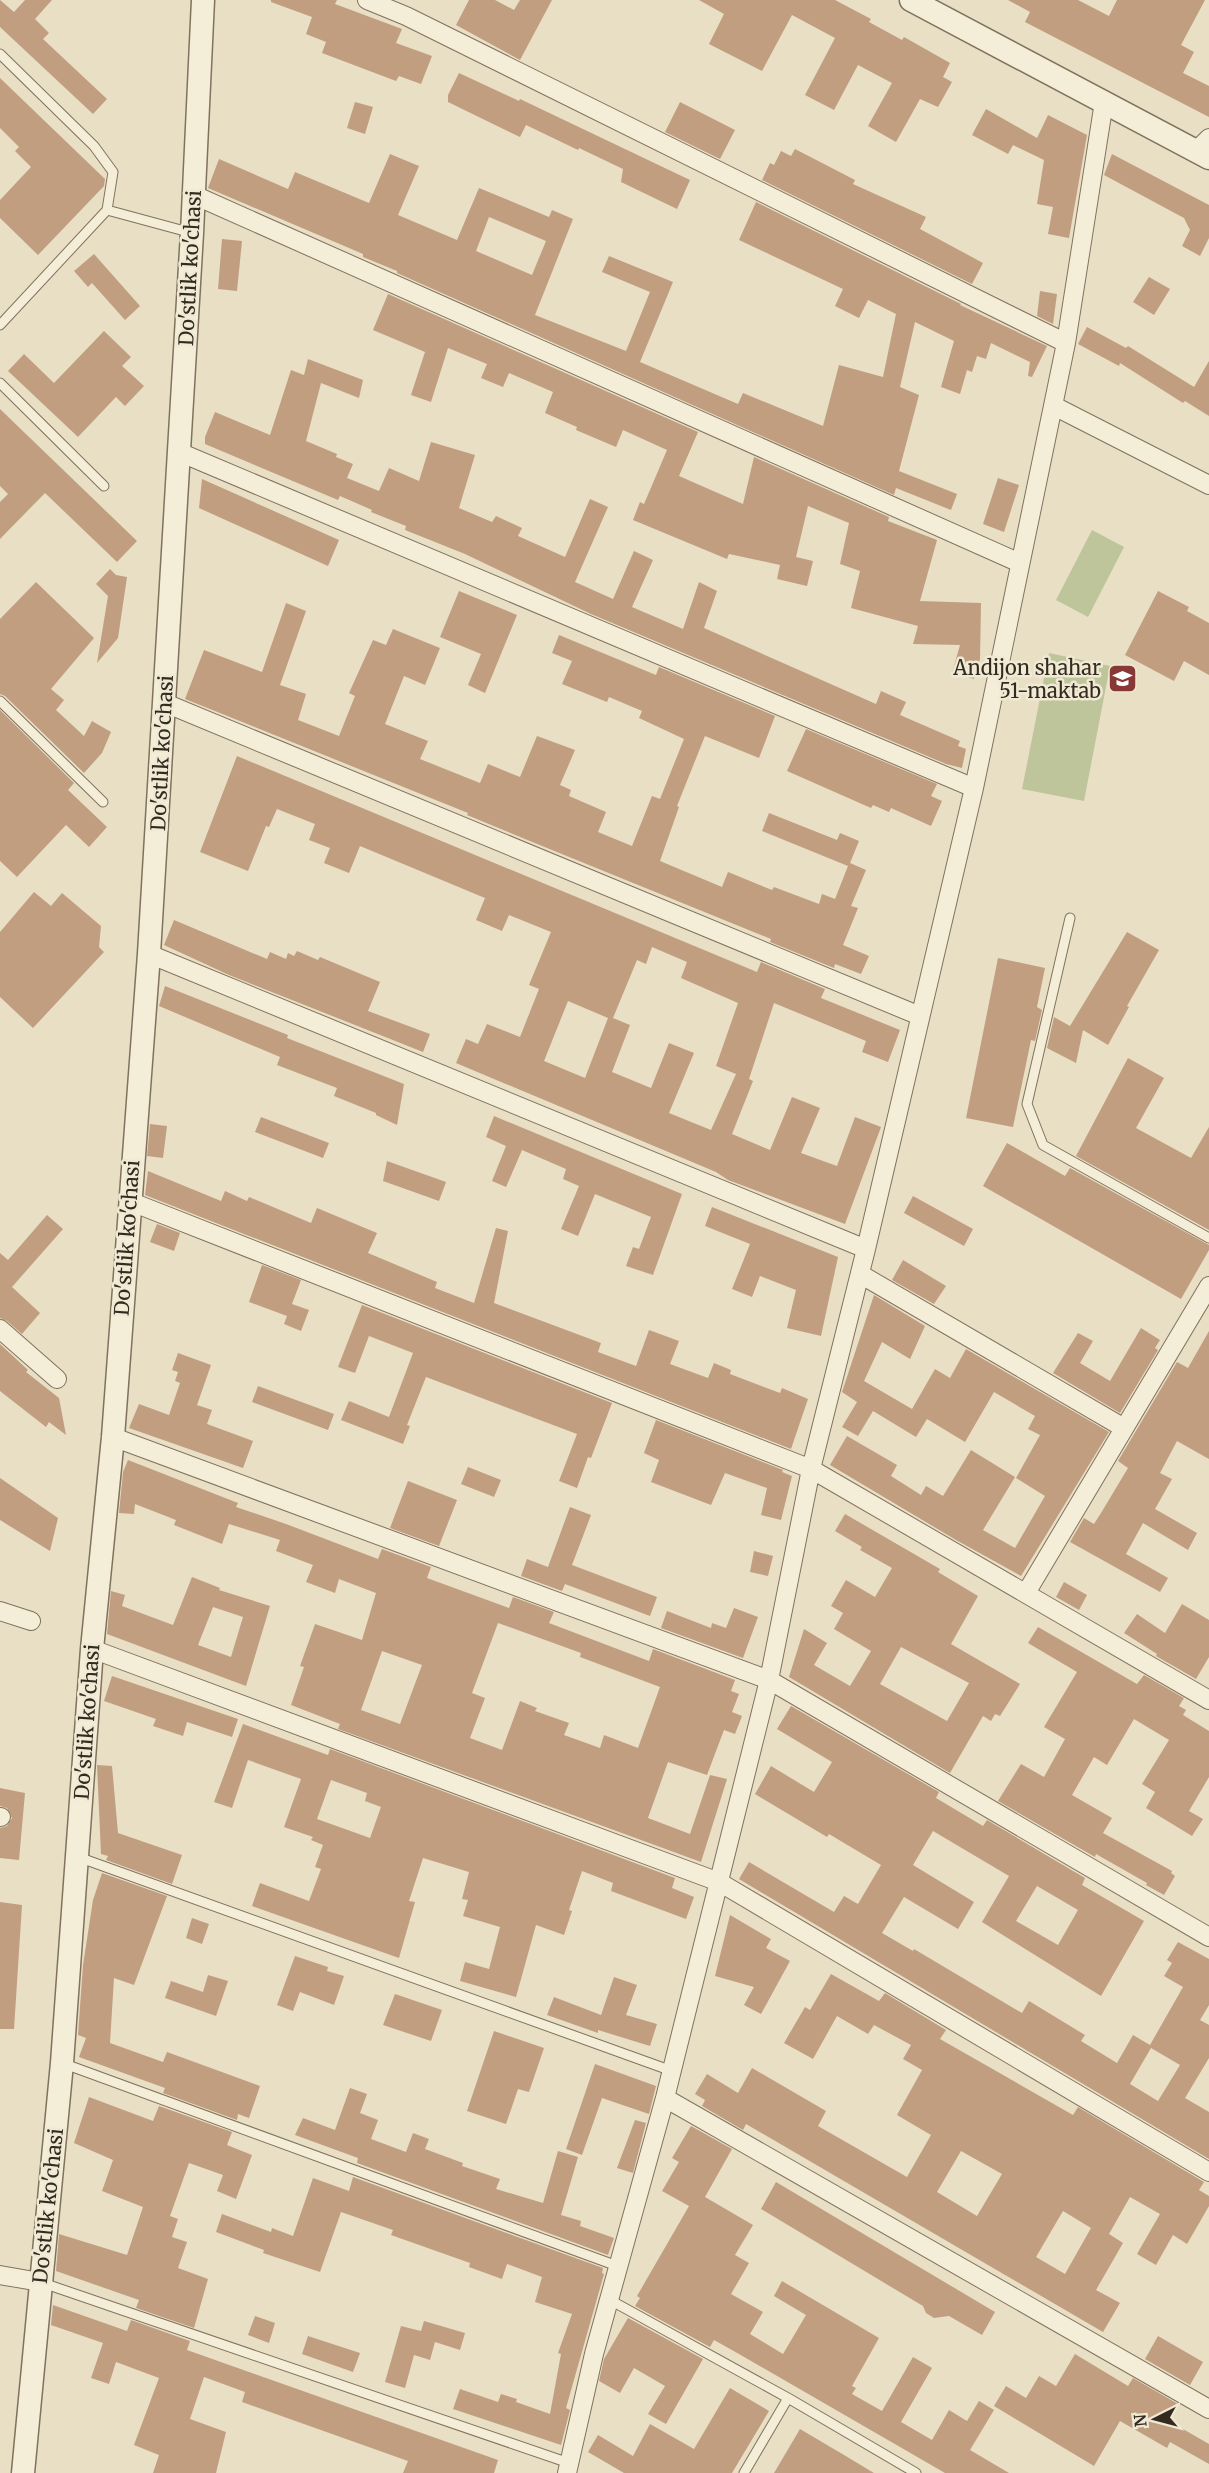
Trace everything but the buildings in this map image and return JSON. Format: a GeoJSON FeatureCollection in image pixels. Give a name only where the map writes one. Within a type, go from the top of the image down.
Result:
{"type":"FeatureCollection","features":[{"type":"Feature","properties":{"kind":"street","name":"Do'stlik ko'chasi"},"geometry":{"type":"LineString","coordinates":[[23,2473],[62,2063],[92,1649],[113,1437],[149,954],[192,233],[203,0]]}},
{"type":"Feature","properties":{"kind":"street"},"geometry":{"type":"LineString","coordinates":[[366,0],[406,16],[1066,343]]}},
{"type":"Feature","properties":{"kind":"street"},"geometry":{"type":"LineString","coordinates":[[910,0],[937,7],[1104,102],[1205,149]]}},
{"type":"Feature","properties":{"kind":"street"},"geometry":{"type":"LineString","coordinates":[[568,2468],[594,2354],[665,2098],[769,1680],[811,1469],[866,1249],[974,788],[1066,343],[1104,102]]}},
{"type":"Feature","properties":{"kind":"street"},"geometry":{"type":"LineString","coordinates":[[194,195],[1020,563]]}},
{"type":"Feature","properties":{"kind":"street"},"geometry":{"type":"LineString","coordinates":[[1054,406],[1209,484]]}},
{"type":"Feature","properties":{"kind":"street"},"geometry":{"type":"LineString","coordinates":[[179,452],[974,788]]}},
{"type":"Feature","properties":{"kind":"street"},"geometry":{"type":"LineString","coordinates":[[165,703],[920,1016]]}},
{"type":"Feature","properties":{"kind":"street"},"geometry":{"type":"LineString","coordinates":[[149,954],[866,1249]]}},
{"type":"Feature","properties":{"kind":"street"},"geometry":{"type":"LineString","coordinates":[[129,1201],[811,1469],[1026,1593],[1206,1692]]}},
{"type":"Feature","properties":{"kind":"street"},"geometry":{"type":"LineString","coordinates":[[860,1274],[1124,1428]]}},
{"type":"Feature","properties":{"kind":"street"},"geometry":{"type":"LineString","coordinates":[[1026,1593],[1209,1286]]}},
{"type":"Feature","properties":{"kind":"street"},"geometry":{"type":"LineString","coordinates":[[0,1329],[57,1379]]}},
{"type":"Feature","properties":{"kind":"street"},"geometry":{"type":"LineString","coordinates":[[113,1437],[769,1680],[1209,1937]]}},
{"type":"Feature","properties":{"kind":"street"},"geometry":{"type":"LineString","coordinates":[[0,1611],[31,1621]]}},
{"type":"Feature","properties":{"kind":"street"},"geometry":{"type":"LineString","coordinates":[[92,1649],[719,1882],[1209,2172]]}},
{"type":"Feature","properties":{"kind":"street"},"geometry":{"type":"LineString","coordinates":[[665,2098],[1209,2409]]}},
{"type":"Feature","properties":{"kind":"street"},"geometry":{"type":"LineString","coordinates":[[0,2275],[40,2282]]}},
{"type":"Feature","properties":{"kind":"lane"},"geometry":{"type":"LineString","coordinates":[[0,54],[94,146],[113,172],[107,210],[0,325]]}},
{"type":"Feature","properties":{"kind":"lane"},"geometry":{"type":"LineString","coordinates":[[107,210],[192,233]]}},
{"type":"Feature","properties":{"kind":"lane"},"geometry":{"type":"LineString","coordinates":[[0,383],[104,486]]}},
{"type":"Feature","properties":{"kind":"lane"},"geometry":{"type":"LineString","coordinates":[[0,701],[103,802]]}},
{"type":"Feature","properties":{"kind":"lane"},"geometry":{"type":"LineString","coordinates":[[1070,918],[1026,1104],[1043,1145],[1209,1238]]}},
{"type":"Feature","properties":{"kind":"lane"},"geometry":{"type":"LineString","coordinates":[[78,1857],[672,2071]]}},
{"type":"Feature","properties":{"kind":"lane"},"geometry":{"type":"LineString","coordinates":[[62,2063],[620,2266]]}},
{"type":"Feature","properties":{"kind":"lane"},"geometry":{"type":"LineString","coordinates":[[40,2282],[568,2468]]}},
{"type":"Feature","properties":{"kind":"lane"},"geometry":{"type":"LineString","coordinates":[[610,2300],[788,2398],[916,2473]]}},
{"type":"Feature","properties":{"kind":"lane"},"geometry":{"type":"LineString","coordinates":[[744,2473],[788,2398]]}},
{"type":"Feature","properties":{"kind":"green space"},"geometry":{"type":"Polygon","coordinates":[[[1092,530],[1124,547],[1088,617],[1056,600],[1092,530]]]}},
{"type":"Feature","properties":{"kind":"green space"},"geometry":{"type":"Polygon","coordinates":[[[1049,653],[1110,666],[1084,801],[1022,789],[1049,653]]]}},
{"type":"Feature","properties":{"kind":"place","name":"Andijon shahar 51-maktab"},"geometry":{"type":"Point","coordinates":[1122,679]}}]}
